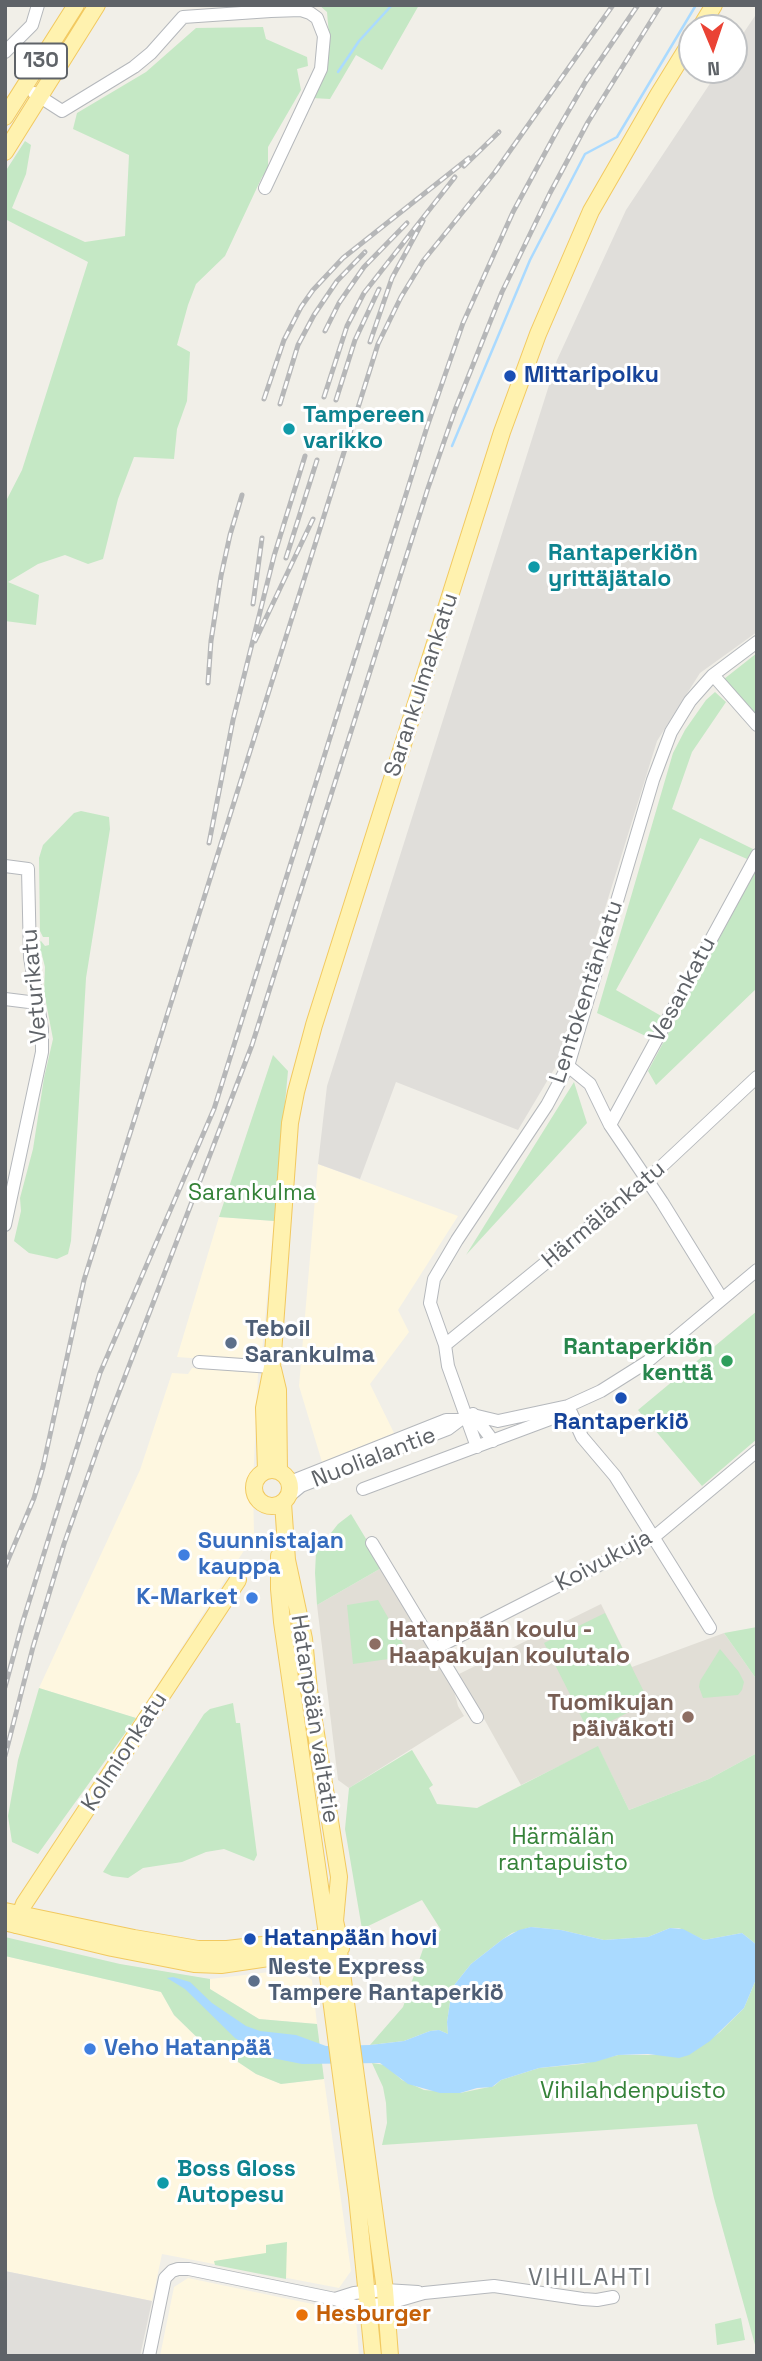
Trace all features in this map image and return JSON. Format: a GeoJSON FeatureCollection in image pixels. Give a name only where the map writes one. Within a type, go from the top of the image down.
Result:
{"type":"FeatureCollection","features":[{"type":"Feature","properties":{"kind":"main road","name":"130"},"geometry":{"type":"LineString","coordinates":[[5,117],[76,5]]}},
{"type":"Feature","properties":{"kind":"main road","name":"130"},"geometry":{"type":"LineString","coordinates":[[5,152],[97,5]]}},
{"type":"Feature","properties":{"kind":"main road","name":"Sarankulmankatu"},"geometry":{"type":"LineString","coordinates":[[279,1546],[280,1488],[264,1408],[272,1367],[290,1123],[307,1051],[502,432],[538,334],[591,211],[678,62]]}},
{"type":"Feature","properties":{"kind":"main road","name":"Hatanpään valtatie"},"geometry":{"type":"LineString","coordinates":[[280,1488],[287,1560],[304,1639],[309,1690],[339,1877],[335,1922],[326,1941]]}},
{"type":"Feature","properties":{"kind":"main road","name":"Hatanpään valtatie"},"geometry":{"type":"LineString","coordinates":[[279,1546],[282,1622],[326,1941],[385,2297],[390,2356]]}},
{"type":"Feature","properties":{"kind":"main road","name":"Kolmionkatu"},"geometry":{"type":"LineString","coordinates":[[12,1918],[24,1904],[238,1580]]}},
{"type":"Feature","properties":{"kind":"main road"},"geometry":{"type":"LineString","coordinates":[[12,1918],[112,1948],[194,1964],[222,1965],[326,1941]]}},
{"type":"Feature","properties":{"kind":"main road","name":"Hatanpään valtatie"},"geometry":{"type":"LineString","coordinates":[[348,2067],[373,2356]]}},
{"type":"Feature","properties":{"kind":"street"},"geometry":{"type":"LineString","coordinates":[[5,52],[32,25],[38,5]]}},
{"type":"Feature","properties":{"kind":"street"},"geometry":{"type":"LineString","coordinates":[[25,86],[62,111],[134,67],[151,53],[183,17],[301,10],[310,13],[317,18],[324,36],[321,69],[265,188]]}},
{"type":"Feature","properties":{"kind":"street","name":"Lentokentänkatu"},"geometry":{"type":"LineString","coordinates":[[466,1417],[430,1303],[434,1279],[547,1104],[568,1066],[663,749],[690,701],[713,675],[757,642]]}},
{"type":"Feature","properties":{"kind":"street"},"geometry":{"type":"LineString","coordinates":[[713,675],[757,725]]}},
{"type":"Feature","properties":{"kind":"street","name":"Vesankatu"},"geometry":{"type":"LineString","coordinates":[[610,1125],[757,855]]}},
{"type":"Feature","properties":{"kind":"street","name":"Veturikatu"},"geometry":{"type":"LineString","coordinates":[[5,866],[28,869],[30,957],[42,1029],[41,1052],[10,1170],[5,1225]]}},
{"type":"Feature","properties":{"kind":"street"},"geometry":{"type":"LineString","coordinates":[[5,999],[37,1003]]}},
{"type":"Feature","properties":{"kind":"street"},"geometry":{"type":"LineString","coordinates":[[568,1066],[590,1084],[610,1125],[722,1299]]}},
{"type":"Feature","properties":{"kind":"street","name":"Härmälänkatu"},"geometry":{"type":"LineString","coordinates":[[445,1345],[647,1180],[757,1077]]}},
{"type":"Feature","properties":{"kind":"street"},"geometry":{"type":"LineString","coordinates":[[363,1489],[570,1409],[633,1371],[757,1270]]}},
{"type":"Feature","properties":{"kind":"street"},"geometry":{"type":"LineString","coordinates":[[199,1362],[272,1367]]}},
{"type":"Feature","properties":{"kind":"street"},"geometry":{"type":"LineString","coordinates":[[466,1417],[498,1422],[570,1409]]}},
{"type":"Feature","properties":{"kind":"street"},"geometry":{"type":"LineString","coordinates":[[570,1409],[582,1437],[615,1476],[710,1628]]}},
{"type":"Feature","properties":{"kind":"street"},"geometry":{"type":"LineString","coordinates":[[466,1417],[493,1441]]}},
{"type":"Feature","properties":{"kind":"street"},"geometry":{"type":"LineString","coordinates":[[466,1417],[477,1447]]}},
{"type":"Feature","properties":{"kind":"street","name":"Nuolialantie"},"geometry":{"type":"LineString","coordinates":[[280,1488],[301,1486],[448,1429],[466,1417]]}},
{"type":"Feature","properties":{"kind":"street","name":"Koivukuja"},"geometry":{"type":"LineString","coordinates":[[436,1648],[654,1536],[757,1451]]}},
{"type":"Feature","properties":{"kind":"street"},"geometry":{"type":"LineString","coordinates":[[372,1543],[477,1717]]}},
{"type":"Feature","properties":{"kind":"street"},"geometry":{"type":"LineString","coordinates":[[149,2356],[165,2278],[172,2270],[178,2269],[335,2299],[494,2286],[583,2299],[613,2297]]}},
{"type":"Feature","properties":{"kind":"shaded area"},"geometry":{"type":"Polygon","coordinates":[[[757,13],[757,632],[700,673],[657,741],[556,1066],[518,1130],[396,1082],[360,1179],[318,1164],[327,1086],[557,360],[626,210],[710,84],[748,84],[748,26],[757,13]]]}},
{"type":"Feature","properties":{"kind":"shaded area"},"geometry":{"type":"Polygon","coordinates":[[[318,1164],[458,1216],[398,1310],[409,1332],[370,1384],[394,1433],[322,1462],[299,1386],[318,1164]]]}},
{"type":"Feature","properties":{"kind":"shaded area"},"geometry":{"type":"Polygon","coordinates":[[[219,1217],[274,1221],[261,1363],[177,1357],[219,1217]]]}},
{"type":"Feature","properties":{"kind":"shaded area"},"geometry":{"type":"Polygon","coordinates":[[[192,1368],[258,1373],[253,1484],[254,1535],[136,1718],[39,1688],[140,1470],[172,1373],[188,1374],[192,1368]]]}},
{"type":"Feature","properties":{"kind":"shaded area","name":"Hatanpään koulu - Haapakujan koulutalo"},"geometry":{"type":"Polygon","coordinates":[[[383,1567],[452,1683],[458,1706],[464,1716],[349,1788],[338,1780],[317,1605],[383,1567]]]}},
{"type":"Feature","properties":{"kind":"shaded area"},"geometry":{"type":"Polygon","coordinates":[[[601,1604],[632,1667],[724,1633],[757,1680],[757,1753],[709,1779],[629,1810],[598,1747],[521,1785],[459,1674],[601,1604]]]}},
{"type":"Feature","properties":{"kind":"shaded area"},"geometry":{"type":"Polygon","coordinates":[[[5,1956],[161,1992],[174,2015],[212,2052],[235,2060],[256,2074],[281,2084],[324,2079],[351,2271],[339,2288],[162,2254],[152,2301],[5,2271],[5,1956]]]}},
{"type":"Feature","properties":{"kind":"shaded area"},"geometry":{"type":"Polygon","coordinates":[[[295,1969],[312,1980],[317,2024],[259,2019],[210,1989],[210,1979],[295,1969]]]}},
{"type":"Feature","properties":{"kind":"shaded area"},"geometry":{"type":"Polygon","coordinates":[[[5,2271],[152,2301],[140,2356],[5,2356],[5,2271]]]}},
{"type":"Feature","properties":{"kind":"shaded area"},"geometry":{"type":"Polygon","coordinates":[[[188,2278],[346,2311],[356,2319],[359,2356],[160,2356],[174,2287],[188,2278]]]}},
{"type":"Feature","properties":{"kind":"green space"},"geometry":{"type":"Polygon","coordinates":[[[319,5],[419,5],[382,70],[356,55],[330,99],[312,98],[330,47],[327,12],[319,5]]]}},
{"type":"Feature","properties":{"kind":"green space"},"geometry":{"type":"Polygon","coordinates":[[[263,27],[266,39],[307,57],[308,66],[297,69],[301,90],[268,147],[268,170],[262,177],[225,256],[196,284],[188,305],[177,345],[190,352],[187,401],[177,429],[174,459],[134,457],[118,499],[103,559],[88,564],[65,555],[38,564],[8,582],[39,595],[36,625],[5,621],[5,503],[22,470],[88,262],[5,219],[5,172],[25,141],[31,145],[26,174],[12,208],[85,242],[125,236],[129,155],[73,129],[77,113],[146,72],[196,28],[263,27]]]}},
{"type":"Feature","properties":{"kind":"green space"},"geometry":{"type":"Polygon","coordinates":[[[757,653],[757,718],[724,679],[757,653]]]}},
{"type":"Feature","properties":{"kind":"green space"},"geometry":{"type":"Polygon","coordinates":[[[715,692],[726,702],[692,752],[672,809],[753,849],[747,859],[700,838],[616,990],[663,1017],[652,1039],[597,1013],[673,753],[685,730],[706,700],[715,692]]]}},
{"type":"Feature","properties":{"kind":"green space"},"geometry":{"type":"Polygon","coordinates":[[[81,811],[109,817],[110,829],[86,978],[71,1241],[68,1254],[57,1259],[29,1253],[14,1241],[21,1211],[20,1198],[33,1149],[53,1039],[44,992],[45,967],[36,946],[41,941],[45,946],[49,945],[49,937],[43,937],[40,931],[39,858],[43,845],[74,813],[81,811]]]}},
{"type":"Feature","properties":{"kind":"green space"},"geometry":{"type":"Polygon","coordinates":[[[757,868],[757,988],[656,1085],[648,1071],[757,868]]]}},
{"type":"Feature","properties":{"kind":"green space","name":"Sarankulma"},"geometry":{"type":"Polygon","coordinates":[[[273,1055],[288,1071],[274,1221],[219,1217],[273,1055]]]}},
{"type":"Feature","properties":{"kind":"green space"},"geometry":{"type":"Polygon","coordinates":[[[574,1082],[587,1123],[466,1255],[574,1082]]]}},
{"type":"Feature","properties":{"kind":"green space","name":"Rantaperkiön kenttä"},"geometry":{"type":"Polygon","coordinates":[[[757,1311],[757,1439],[702,1486],[638,1410],[757,1311]]]}},
{"type":"Feature","properties":{"kind":"green space"},"geometry":{"type":"Polygon","coordinates":[[[351,1514],[383,1567],[317,1605],[316,1552],[338,1524],[351,1514]]]}},
{"type":"Feature","properties":{"kind":"green space"},"geometry":{"type":"Polygon","coordinates":[[[378,1600],[410,1656],[353,1664],[347,1605],[378,1600]]]}},
{"type":"Feature","properties":{"kind":"green space"},"geometry":{"type":"Polygon","coordinates":[[[605,1613],[649,1702],[589,1732],[544,1643],[605,1613]]]}},
{"type":"Feature","properties":{"kind":"green space"},"geometry":{"type":"Polygon","coordinates":[[[757,1627],[757,1680],[724,1633],[757,1627]]]}},
{"type":"Feature","properties":{"kind":"green space"},"geometry":{"type":"Polygon","coordinates":[[[720,1649],[739,1672],[744,1682],[742,1690],[738,1695],[703,1698],[700,1681],[720,1649]]]}},
{"type":"Feature","properties":{"kind":"green space"},"geometry":{"type":"Polygon","coordinates":[[[39,1688],[136,1718],[38,1854],[12,1842],[8,1816],[18,1760],[39,1688]]]}},
{"type":"Feature","properties":{"kind":"green space"},"geometry":{"type":"Polygon","coordinates":[[[233,1703],[236,1723],[240,1723],[257,1855],[254,1861],[224,1849],[206,1852],[182,1862],[143,1868],[128,1878],[103,1872],[204,1714],[210,1709],[233,1703]]]}},
{"type":"Feature","properties":{"kind":"green space","name":"Härmälän rantapuisto"},"geometry":{"type":"Polygon","coordinates":[[[598,1746],[629,1810],[709,1779],[757,1753],[757,1945],[742,1933],[704,1940],[679,1928],[670,1928],[648,1937],[604,1940],[561,1930],[531,1927],[503,1939],[471,1964],[455,1984],[447,2022],[448,2034],[439,2030],[430,2031],[404,2041],[370,2045],[403,2007],[423,1949],[441,1930],[422,1900],[362,1929],[345,1829],[349,1788],[412,1750],[433,1785],[429,1788],[437,1804],[477,1808],[598,1746]]]}},
{"type":"Feature","properties":{"kind":"green space"},"geometry":{"type":"Polygon","coordinates":[[[5,1937],[120,1964],[210,1979],[210,1989],[259,2019],[317,2024],[324,2079],[281,2084],[256,2074],[235,2060],[212,2052],[174,2015],[161,1992],[5,1956],[5,1937]]]}},
{"type":"Feature","properties":{"kind":"green space","name":"Vihilahdenpuisto"},"geometry":{"type":"Polygon","coordinates":[[[757,1977],[757,2352],[714,2198],[697,2124],[382,2145],[387,2123],[386,2103],[383,2087],[372,2063],[385,2065],[402,2080],[424,2090],[460,2093],[494,2086],[501,2080],[539,2068],[582,2064],[618,2055],[660,2055],[700,2047],[744,2008],[757,1977]]]}},
{"type":"Feature","properties":{"kind":"green space"},"geometry":{"type":"Polygon","coordinates":[[[287,2242],[286,2279],[215,2265],[214,2261],[266,2253],[266,2245],[287,2242]]]}},
{"type":"Feature","properties":{"kind":"green space"},"geometry":{"type":"Polygon","coordinates":[[[741,2318],[745,2340],[717,2345],[715,2324],[741,2318]]]}},
{"type":"Feature","properties":{"kind":"water"},"geometry":{"type":"Polygon","coordinates":[[[531,1927],[561,1930],[604,1940],[648,1937],[670,1928],[683,1929],[704,1940],[742,1933],[757,1945],[757,1977],[744,2008],[710,2041],[689,2055],[679,2058],[648,2054],[618,2055],[595,2062],[539,2068],[501,2080],[492,2087],[460,2093],[440,2093],[408,2084],[380,2063],[302,2064],[272,2058],[235,2038],[185,1989],[167,1978],[190,1982],[212,2003],[246,2026],[260,2031],[296,2035],[326,2046],[404,2041],[430,2031],[439,2030],[448,2034],[447,2022],[455,1984],[471,1964],[503,1939],[531,1927]]]}},
{"type":"Feature","properties":{"kind":"waterway"},"geometry":{"type":"LineString","coordinates":[[338,72],[359,41],[392,5]]}},
{"type":"Feature","properties":{"kind":"waterway"},"geometry":{"type":"LineString","coordinates":[[452,446],[530,260],[585,154],[617,137],[696,5]]}},
{"type":"Feature","properties":{"kind":"railway"},"geometry":{"type":"LineString","coordinates":[[5,1567],[34,1498],[43,1467],[84,1280],[378,344],[401,297],[423,261],[495,172],[613,5]]}},
{"type":"Feature","properties":{"kind":"railway"},"geometry":{"type":"LineString","coordinates":[[5,1687],[100,1373],[214,1109],[427,427],[463,323],[513,212],[558,129],[586,81],[638,5]]}},
{"type":"Feature","properties":{"kind":"railway"},"geometry":{"type":"LineString","coordinates":[[5,1756],[33,1647],[64,1544],[101,1439],[252,1045],[455,410],[502,292],[550,193],[588,122],[661,5]]}},
{"type":"Feature","properties":{"kind":"railway"},"geometry":{"type":"LineString","coordinates":[[464,166],[499,132]]}},
{"type":"Feature","properties":{"kind":"railway"},"geometry":{"type":"LineString","coordinates":[[264,399],[284,340],[313,290],[343,258],[469,158]]}},
{"type":"Feature","properties":{"kind":"railway"},"geometry":{"type":"LineString","coordinates":[[324,397],[347,326],[364,293],[455,177]]}},
{"type":"Feature","properties":{"kind":"railway"},"geometry":{"type":"LineString","coordinates":[[370,342],[392,278],[423,221]]}},
{"type":"Feature","properties":{"kind":"railway"},"geometry":{"type":"LineString","coordinates":[[325,331],[339,303],[364,267],[407,223]]}},
{"type":"Feature","properties":{"kind":"railway"},"geometry":{"type":"LineString","coordinates":[[280,404],[298,345],[314,315],[337,281],[365,252]]}},
{"type":"Feature","properties":{"kind":"railway"},"geometry":{"type":"LineString","coordinates":[[336,400],[355,340],[379,289]]}},
{"type":"Feature","properties":{"kind":"railway"},"geometry":{"type":"LineString","coordinates":[[209,843],[233,720],[274,556],[305,456]]}},
{"type":"Feature","properties":{"kind":"railway"},"geometry":{"type":"LineString","coordinates":[[286,558],[317,460]]}},
{"type":"Feature","properties":{"kind":"railway"},"geometry":{"type":"LineString","coordinates":[[208,683],[221,576],[242,495]]}},
{"type":"Feature","properties":{"kind":"railway"},"geometry":{"type":"LineString","coordinates":[[255,641],[313,519]]}},
{"type":"Feature","properties":{"kind":"railway"},"geometry":{"type":"LineString","coordinates":[[253,604],[262,538]]}},
{"type":"Feature","properties":{"kind":"place","name":"Mittaripolku"},"geometry":{"type":"Point","coordinates":[510,376]}},
{"type":"Feature","properties":{"kind":"place","name":"Tampereen varikko"},"geometry":{"type":"Point","coordinates":[289,429]}},
{"type":"Feature","properties":{"kind":"place","name":"Rantaperkiön yrittäjätalo"},"geometry":{"type":"Point","coordinates":[534,567]}},
{"type":"Feature","properties":{"kind":"place","name":"Teboil Sarankulma"},"geometry":{"type":"Point","coordinates":[231,1343]}},
{"type":"Feature","properties":{"kind":"place","name":"Rantaperkiön kenttä"},"geometry":{"type":"Point","coordinates":[727,1361]}},
{"type":"Feature","properties":{"kind":"place","name":"Rantaperkiö"},"geometry":{"type":"Point","coordinates":[621,1398]}},
{"type":"Feature","properties":{"kind":"place","name":"Suunnistajan kauppa"},"geometry":{"type":"Point","coordinates":[184,1555]}},
{"type":"Feature","properties":{"kind":"place","name":"K-Market"},"geometry":{"type":"Point","coordinates":[252,1598]}},
{"type":"Feature","properties":{"kind":"place","name":"Hatanpään koulu - Haapakujan koulutalo"},"geometry":{"type":"Point","coordinates":[375,1644]}},
{"type":"Feature","properties":{"kind":"place","name":"Tuomikujan päiväkoti"},"geometry":{"type":"Point","coordinates":[688,1717]}},
{"type":"Feature","properties":{"kind":"place","name":"Hatanpään hovi"},"geometry":{"type":"Point","coordinates":[250,1939]}},
{"type":"Feature","properties":{"kind":"place","name":"Neste Express Tampere Rantaperkiö"},"geometry":{"type":"Point","coordinates":[254,1981]}},
{"type":"Feature","properties":{"kind":"place","name":"Veho Hatanpää"},"geometry":{"type":"Point","coordinates":[90,2049]}},
{"type":"Feature","properties":{"kind":"place","name":"Boss Gloss Autopesu"},"geometry":{"type":"Point","coordinates":[163,2183]}},
{"type":"Feature","properties":{"kind":"place","name":"Hesburger"},"geometry":{"type":"Point","coordinates":[302,2315]}},
{"type":"Feature","properties":{"kind":"district","name":"VIHILAHTI"},"geometry":{"type":"Point","coordinates":[590,2278]}}]}
